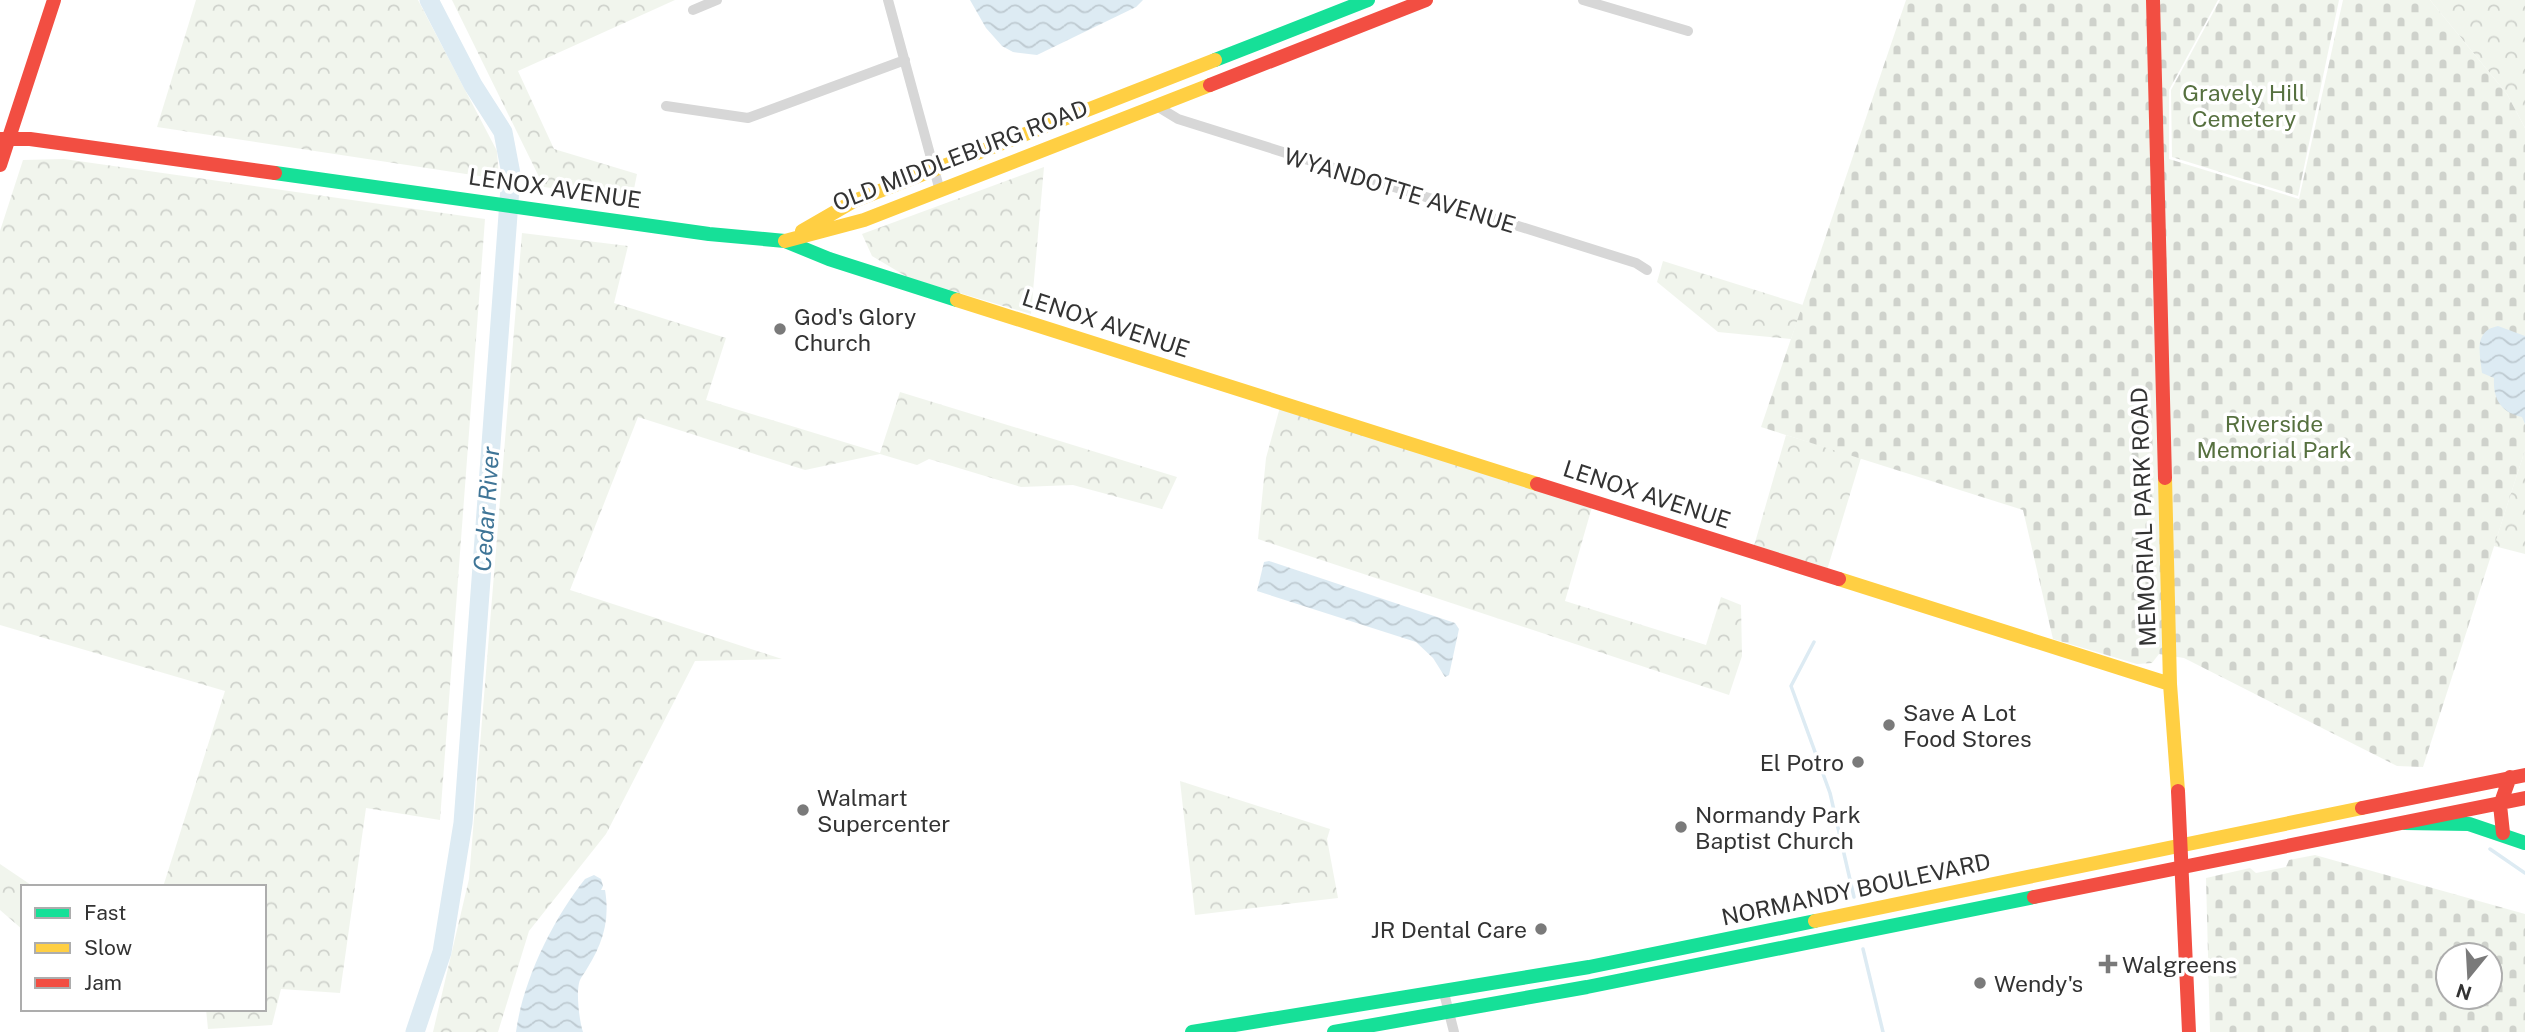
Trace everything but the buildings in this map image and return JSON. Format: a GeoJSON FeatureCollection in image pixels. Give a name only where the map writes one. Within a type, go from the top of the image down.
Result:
{"type":"FeatureCollection","features":[{"type":"Feature","properties":{"kind":"main road"},"geometry":{"type":"LineString","coordinates":[[0,165],[4,139],[54,0]]}},
{"type":"Feature","properties":{"kind":"main road","name":"OLD MIDDLEBURG ROAD"},"geometry":{"type":"LineString","coordinates":[[785,241],[854,201],[1368,0]]}},
{"type":"Feature","properties":{"kind":"main road","name":"OLD MIDDLEBURG ROAD"},"geometry":{"type":"LineString","coordinates":[[785,241],[864,220],[1426,0]]}},
{"type":"Feature","properties":{"kind":"main road","name":"MEMORIAL PARK ROAD"},"geometry":{"type":"LineString","coordinates":[[2152,0],[2170,684],[2184,868],[2189,1032]]}},
{"type":"Feature","properties":{"kind":"main road"},"geometry":{"type":"LineString","coordinates":[[1301,27],[1309,46]]}},
{"type":"Feature","properties":{"kind":"main road"},"geometry":{"type":"LineString","coordinates":[[1137,91],[1155,104]]}},
{"type":"Feature","properties":{"kind":"main road","name":"LENOX AVENUE"},"geometry":{"type":"LineString","coordinates":[[4,139],[183,158],[722,235],[785,241],[829,259],[2170,684]]}},
{"type":"Feature","properties":{"kind":"main road","name":"NORMANDY BOULEVARD"},"geometry":{"type":"LineString","coordinates":[[1192,1032],[1444,993],[1589,967],[2525,775]]}},
{"type":"Feature","properties":{"kind":"main road"},"geometry":{"type":"LineString","coordinates":[[2503,833],[2497,815],[2498,803],[2510,777]]}},
{"type":"Feature","properties":{"kind":"main road","name":"NORMANDY BOULEVARD"},"geometry":{"type":"LineString","coordinates":[[1334,1032],[1451,1013],[2525,798]]}},
{"type":"Feature","properties":{"kind":"main road"},"geometry":{"type":"LineString","coordinates":[[2404,823],[2469,824],[2503,833],[2525,843]]}},
{"type":"Feature","properties":{"kind":"street"},"geometry":{"type":"LineString","coordinates":[[694,10],[717,0]]}},
{"type":"Feature","properties":{"kind":"street"},"geometry":{"type":"LineString","coordinates":[[888,0],[940,191]]}},
{"type":"Feature","properties":{"kind":"street"},"geometry":{"type":"LineString","coordinates":[[1583,0],[1688,31]]}},
{"type":"Feature","properties":{"kind":"street"},"geometry":{"type":"LineString","coordinates":[[666,106],[748,118],[905,60]]}},
{"type":"Feature","properties":{"kind":"street","name":"WYANDOTTE AVENUE"},"geometry":{"type":"LineString","coordinates":[[1155,104],[1178,119],[1623,259],[1647,270]]}},
{"type":"Feature","properties":{"kind":"street"},"geometry":{"type":"LineString","coordinates":[[1444,993],[1454,1032]]}},
{"type":"Feature","properties":{"kind":"green space"},"geometry":{"type":"Polygon","coordinates":[[[196,0],[418,0],[497,151],[499,179],[157,127],[196,0]]]}},
{"type":"Feature","properties":{"kind":"green space"},"geometry":{"type":"Polygon","coordinates":[[[452,0],[675,0],[518,71],[554,149],[637,174],[632,199],[544,187],[452,0]]]}},
{"type":"Feature","properties":{"kind":"green space","name":"Riverside Memorial Park"},"geometry":{"type":"Polygon","coordinates":[[[1906,0],[2218,0],[2169,90],[2169,159],[2299,199],[2343,0],[2430,0],[2507,94],[2525,128],[2525,450],[2423,767],[2397,766],[2184,658],[2159,654],[2152,663],[2137,664],[2053,639],[2023,510],[1761,427],[1906,0]]]}},
{"type":"Feature","properties":{"kind":"green space","name":"Gravely Hill Cemetery"},"geometry":{"type":"Polygon","coordinates":[[[2220,0],[2339,0],[2298,196],[2172,157],[2171,90],[2220,0]]]}},
{"type":"Feature","properties":{"kind":"green space"},"geometry":{"type":"Polygon","coordinates":[[[2430,0],[2525,0],[2525,128],[2507,94],[2430,0]]]}},
{"type":"Feature","properties":{"kind":"green space"},"geometry":{"type":"Polygon","coordinates":[[[64,159],[485,219],[440,820],[366,808],[340,993],[281,989],[272,1025],[208,1029],[206,1011],[266,1011],[266,885],[164,885],[225,691],[0,625],[0,231],[23,160],[64,159]]]}},
{"type":"Feature","properties":{"kind":"green space"},"geometry":{"type":"Polygon","coordinates":[[[1044,167],[1031,314],[909,278],[872,256],[862,234],[1044,167]]]}},
{"type":"Feature","properties":{"kind":"green space"},"geometry":{"type":"Polygon","coordinates":[[[522,233],[628,246],[614,303],[726,338],[706,400],[880,453],[900,392],[1177,477],[1162,509],[1073,485],[1021,487],[929,459],[917,465],[880,454],[805,470],[638,417],[570,590],[782,659],[695,661],[606,834],[529,931],[498,1032],[433,1032],[469,879],[522,233]]]}},
{"type":"Feature","properties":{"kind":"green space"},"geometry":{"type":"Polygon","coordinates":[[[1663,261],[1803,305],[1791,339],[1718,332],[1657,282],[1663,261]]]}},
{"type":"Feature","properties":{"kind":"green space"},"geometry":{"type":"Polygon","coordinates":[[[1280,407],[1592,507],[1565,601],[1706,645],[1721,597],[1741,605],[1742,656],[1729,695],[1258,539],[1266,458],[1280,407]]]}},
{"type":"Feature","properties":{"kind":"green space"},"geometry":{"type":"Polygon","coordinates":[[[1786,435],[1861,458],[1827,570],[1754,546],[1786,435]]]}},
{"type":"Feature","properties":{"kind":"green space"},"geometry":{"type":"Polygon","coordinates":[[[2525,450],[2525,554],[2494,546],[2525,450]]]}},
{"type":"Feature","properties":{"kind":"green space"},"geometry":{"type":"Polygon","coordinates":[[[1180,781],[1330,829],[1327,839],[1338,898],[1195,915],[1180,781]]]}},
{"type":"Feature","properties":{"kind":"green space"},"geometry":{"type":"Polygon","coordinates":[[[2315,855],[2525,914],[2525,1032],[2210,1032],[2206,878],[2250,868],[2256,873],[2286,867],[2289,860],[2315,855]]]}},
{"type":"Feature","properties":{"kind":"green space"},"geometry":{"type":"Polygon","coordinates":[[[0,864],[31,885],[21,885],[21,928],[0,910],[0,864]]]}},
{"type":"Feature","properties":{"kind":"water"},"geometry":{"type":"Polygon","coordinates":[[[970,0],[1143,0],[1136,7],[1037,55],[1013,52],[1002,46],[986,28],[970,0]]]}},
{"type":"Feature","properties":{"kind":"water"},"geometry":{"type":"Polygon","coordinates":[[[2498,326],[2525,336],[2525,424],[2522,417],[2514,415],[2499,403],[2494,378],[2482,373],[2481,338],[2490,329],[2498,326]]]}},
{"type":"Feature","properties":{"kind":"water"},"geometry":{"type":"Polygon","coordinates":[[[1269,561],[1455,623],[1459,629],[1449,675],[1445,677],[1433,658],[1416,642],[1257,591],[1264,562],[1269,561]]]}},
{"type":"Feature","properties":{"kind":"water"},"geometry":{"type":"Polygon","coordinates":[[[594,875],[601,879],[601,890],[605,890],[606,915],[599,947],[579,982],[578,1004],[583,1032],[516,1032],[525,992],[541,951],[573,895],[585,879],[594,875]]]}},
{"type":"Feature","properties":{"kind":"waterway","name":"Cedar River"},"geometry":{"type":"LineString","coordinates":[[415,1032],[442,952],[463,823],[511,174],[503,132],[473,85],[429,0]]}},
{"type":"Feature","properties":{"kind":"waterway"},"geometry":{"type":"LineString","coordinates":[[1814,642],[1791,686],[1830,793],[1854,897]]}},
{"type":"Feature","properties":{"kind":"waterway"},"geometry":{"type":"LineString","coordinates":[[2490,849],[2525,873]]}},
{"type":"Feature","properties":{"kind":"waterway"},"geometry":{"type":"LineString","coordinates":[[1863,949],[1883,1032]]}},
{"type":"Feature","properties":{"kind":"traffic: fast"},"geometry":{"type":"LineString","coordinates":[[1215,60],[1368,0]]}},
{"type":"Feature","properties":{"kind":"traffic: fast"},"geometry":{"type":"LineString","coordinates":[[275,173],[709,234],[785,241],[829,259],[957,300]]}},
{"type":"Feature","properties":{"kind":"traffic: fast"},"geometry":{"type":"LineString","coordinates":[[2404,823],[2469,824],[2525,843]]}},
{"type":"Feature","properties":{"kind":"traffic: fast"},"geometry":{"type":"LineString","coordinates":[[1334,1032],[1587,987],[2034,897]]}},
{"type":"Feature","properties":{"kind":"traffic: fast"},"geometry":{"type":"LineString","coordinates":[[1192,1032],[1589,967],[1815,921]]}},
{"type":"Feature","properties":{"kind":"traffic: slow"},"geometry":{"type":"LineString","coordinates":[[802,231],[854,201],[1215,60]]}},
{"type":"Feature","properties":{"kind":"traffic: slow"},"geometry":{"type":"LineString","coordinates":[[785,241],[864,220],[1210,85]]}},
{"type":"Feature","properties":{"kind":"traffic: slow"},"geometry":{"type":"LineString","coordinates":[[957,300],[1537,484]]}},
{"type":"Feature","properties":{"kind":"traffic: slow"},"geometry":{"type":"LineString","coordinates":[[2165,478],[2170,684],[2178,791]]}},
{"type":"Feature","properties":{"kind":"traffic: slow"},"geometry":{"type":"LineString","coordinates":[[1839,579],[2170,684]]}},
{"type":"Feature","properties":{"kind":"traffic: slow"},"geometry":{"type":"LineString","coordinates":[[1815,921],[2362,808]]}},
{"type":"Feature","properties":{"kind":"traffic: jam"},"geometry":{"type":"LineString","coordinates":[[0,165],[54,0]]}},
{"type":"Feature","properties":{"kind":"traffic: jam"},"geometry":{"type":"LineString","coordinates":[[1210,85],[1426,0]]}},
{"type":"Feature","properties":{"kind":"traffic: jam"},"geometry":{"type":"LineString","coordinates":[[2153,0],[2165,478]]}},
{"type":"Feature","properties":{"kind":"traffic: jam"},"geometry":{"type":"LineString","coordinates":[[0,139],[30,139],[275,173]]}},
{"type":"Feature","properties":{"kind":"traffic: jam"},"geometry":{"type":"LineString","coordinates":[[1537,484],[1839,579]]}},
{"type":"Feature","properties":{"kind":"traffic: jam"},"geometry":{"type":"LineString","coordinates":[[2362,808],[2525,775]]}},
{"type":"Feature","properties":{"kind":"traffic: jam"},"geometry":{"type":"LineString","coordinates":[[2503,833],[2500,805],[2510,777]]}},
{"type":"Feature","properties":{"kind":"traffic: jam"},"geometry":{"type":"LineString","coordinates":[[2178,791],[2189,1032]]}},
{"type":"Feature","properties":{"kind":"traffic: jam"},"geometry":{"type":"LineString","coordinates":[[2034,897],[2525,798]]}},
{"type":"Feature","properties":{"kind":"place","name":"God's Glory Church"},"geometry":{"type":"Point","coordinates":[780,329]}},
{"type":"Feature","properties":{"kind":"place","name":"Save A Lot Food Stores"},"geometry":{"type":"Point","coordinates":[1889,725]}},
{"type":"Feature","properties":{"kind":"place","name":"El Potro"},"geometry":{"type":"Point","coordinates":[1858,762]}},
{"type":"Feature","properties":{"kind":"place","name":"Walmart Supercenter"},"geometry":{"type":"Point","coordinates":[803,810]}},
{"type":"Feature","properties":{"kind":"place","name":"Normandy Park Baptist Church"},"geometry":{"type":"Point","coordinates":[1681,827]}},
{"type":"Feature","properties":{"kind":"place","name":"JR Dental Care"},"geometry":{"type":"Point","coordinates":[1541,929]}},
{"type":"Feature","properties":{"kind":"place","name":"Walgreens"},"geometry":{"type":"Point","coordinates":[2108,964]}},
{"type":"Feature","properties":{"kind":"place","name":"Wendy's"},"geometry":{"type":"Point","coordinates":[1980,983]}}]}
